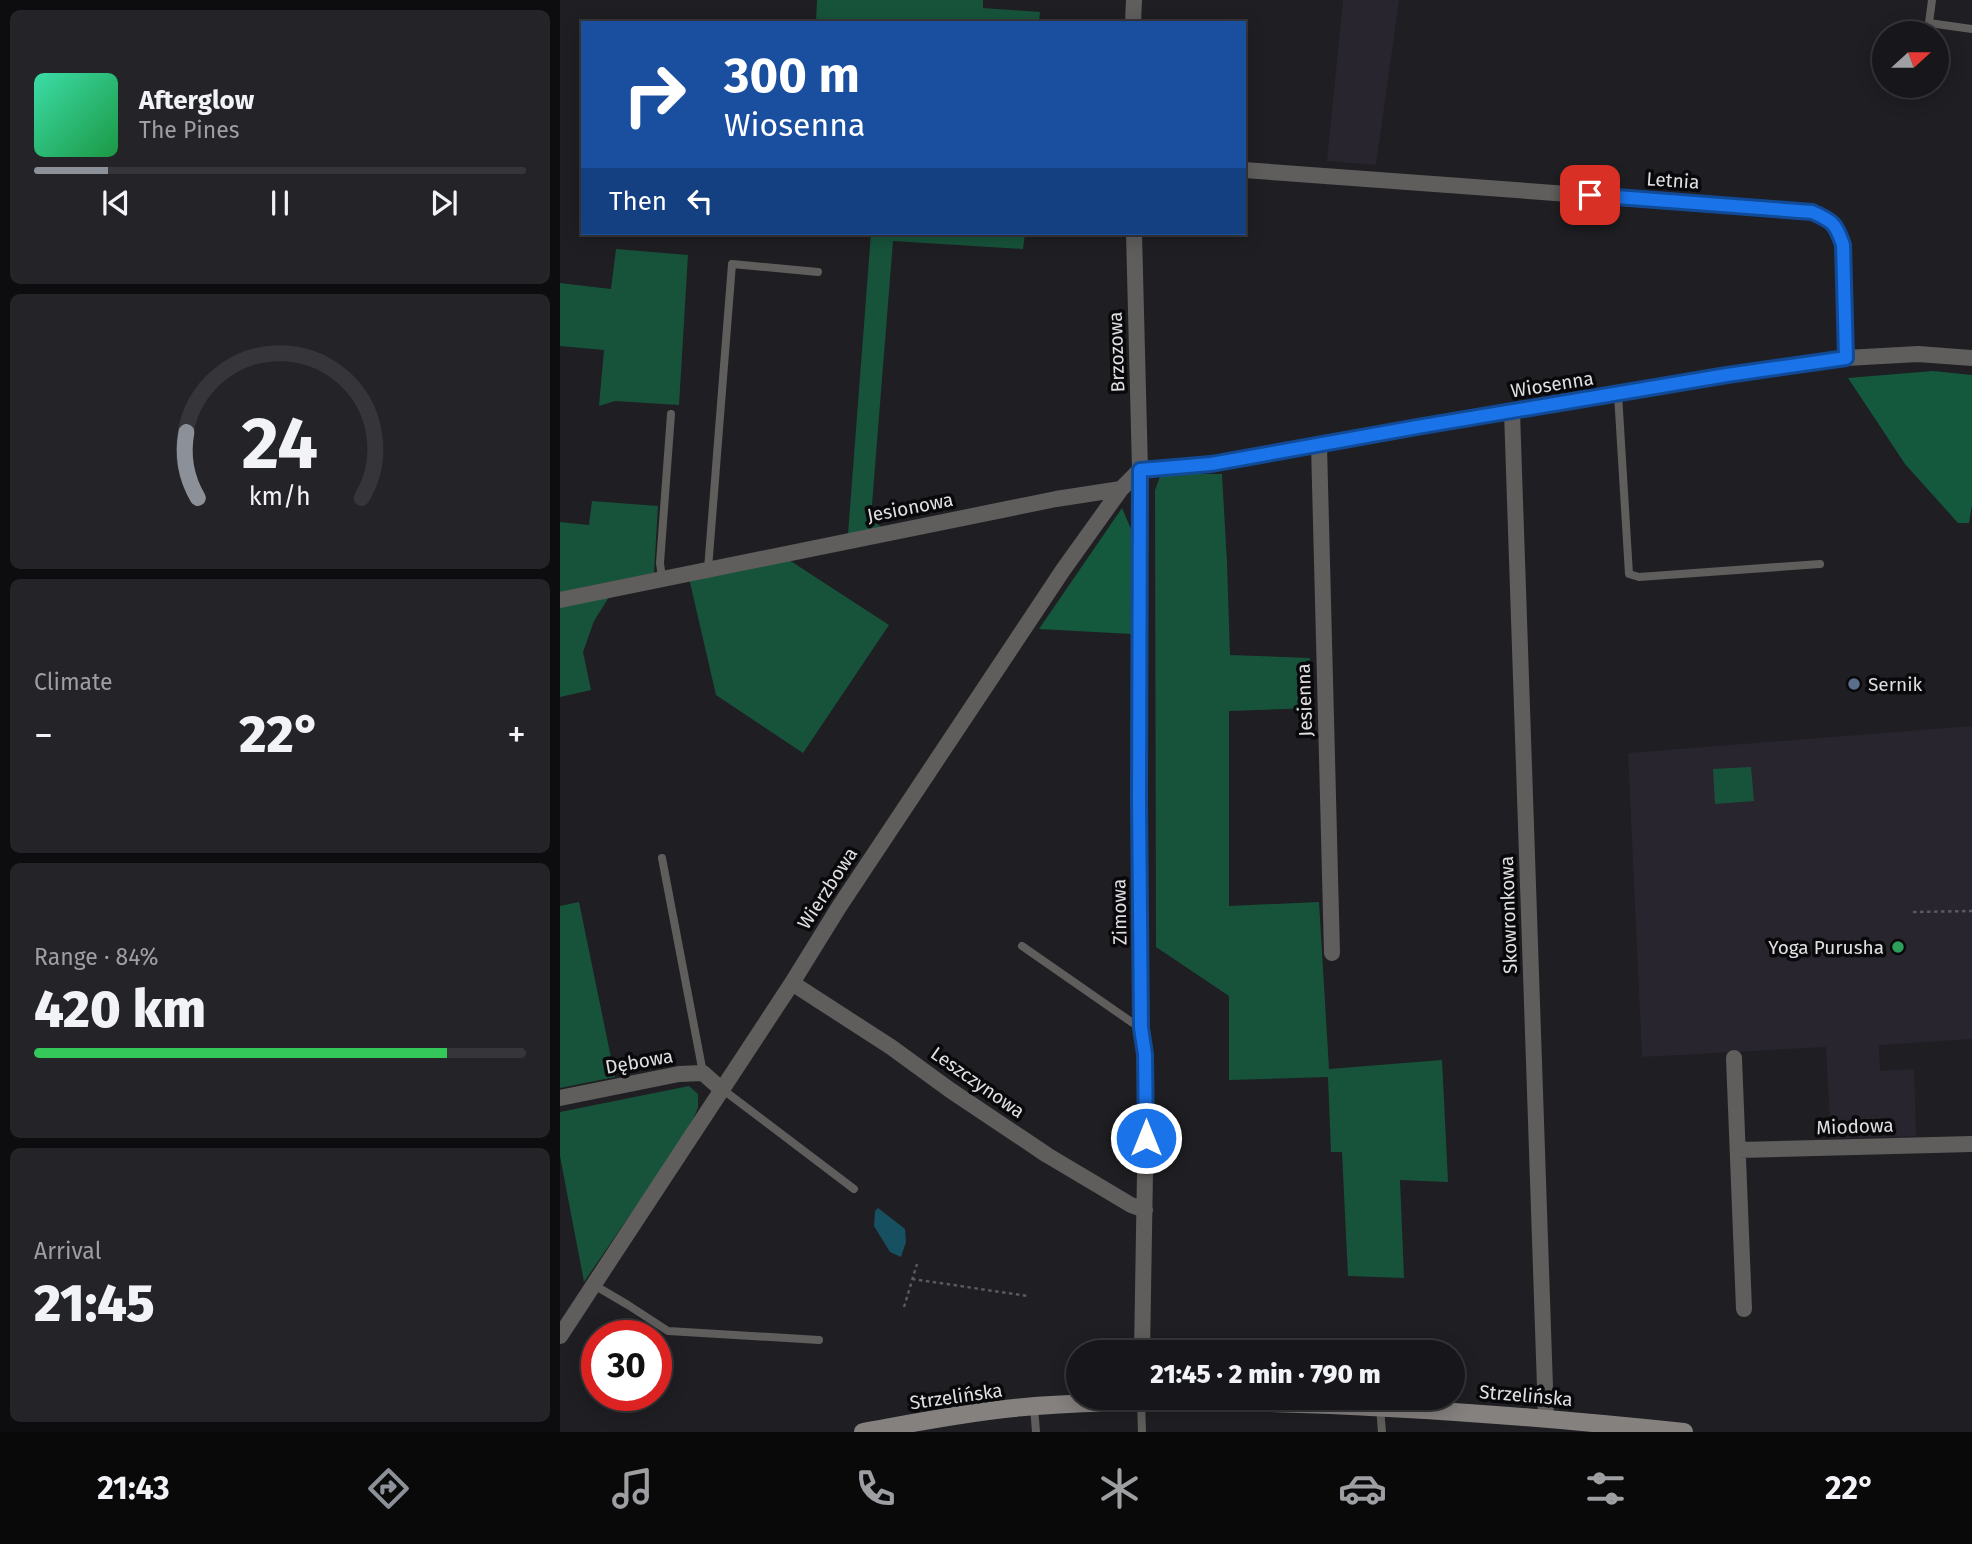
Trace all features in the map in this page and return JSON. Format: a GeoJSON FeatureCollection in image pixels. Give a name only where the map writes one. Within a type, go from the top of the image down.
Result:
{"type":"FeatureCollection","features":[{"type":"Feature","properties":{"kind":"main road","name":"Strzelińska"},"geometry":{"type":"LineString","coordinates":[[863,1432],[978,1412],[1066,1405]]}},
{"type":"Feature","properties":{"kind":"main road","name":"Strzelińska"},"geometry":{"type":"LineString","coordinates":[[1425,1410],[1546,1418],[1684,1432]]}},
{"type":"Feature","properties":{"kind":"street"},"geometry":{"type":"LineString","coordinates":[[1133,21],[1134,0]]}},
{"type":"Feature","properties":{"kind":"street","name":"Letnia"},"geometry":{"type":"LineString","coordinates":[[1246,170],[1812,212],[1830,219],[1838,229],[1843,245],[1846,358]]}},
{"type":"Feature","properties":{"kind":"street","name":"Brzozowa"},"geometry":{"type":"LineString","coordinates":[[1134,235],[1140,470]]}},
{"type":"Feature","properties":{"kind":"street","name":"Wiosenna"},"geometry":{"type":"LineString","coordinates":[[1140,470],[1211,464],[1846,358],[1918,354],[1972,358]]}},
{"type":"Feature","properties":{"kind":"street","name":"Skowronkowa"},"geometry":{"type":"LineString","coordinates":[[1512,412],[1546,1418]]}},
{"type":"Feature","properties":{"kind":"street","name":"Jesienna"},"geometry":{"type":"LineString","coordinates":[[1319,445],[1332,953]]}},
{"type":"Feature","properties":{"kind":"street","name":"Wierzbowa"},"geometry":{"type":"LineString","coordinates":[[560,1336],[839,907],[1047,594],[1121,489],[1140,470]]}},
{"type":"Feature","properties":{"kind":"street","name":"Zimowa"},"geometry":{"type":"LineString","coordinates":[[1140,470],[1141,1028],[1145,1054],[1146,1111],[1142,1340]]}},
{"type":"Feature","properties":{"kind":"street","name":"Jesionowa"},"geometry":{"type":"LineString","coordinates":[[560,600],[1056,499],[1121,489]]}},
{"type":"Feature","properties":{"kind":"street","name":"Leszczynowa"},"geometry":{"type":"LineString","coordinates":[[792,983],[891,1047],[1047,1155],[1131,1205],[1145,1210]]}},
{"type":"Feature","properties":{"kind":"street"},"geometry":{"type":"LineString","coordinates":[[1734,1058],[1744,1309]]}},
{"type":"Feature","properties":{"kind":"street"},"geometry":{"type":"LineString","coordinates":[[703,1073],[721,1089]]}},
{"type":"Feature","properties":{"kind":"street","name":"Dębowa"},"geometry":{"type":"LineString","coordinates":[[560,1098],[679,1074],[703,1073]]}},
{"type":"Feature","properties":{"kind":"street","name":"Miodowa"},"geometry":{"type":"LineString","coordinates":[[1738,1150],[1972,1144]]}},
{"type":"Feature","properties":{"kind":"lane"},"geometry":{"type":"LineString","coordinates":[[1932,0],[1928,23],[1972,29]]}},
{"type":"Feature","properties":{"kind":"lane"},"geometry":{"type":"LineString","coordinates":[[708,569],[732,264],[818,272]]}},
{"type":"Feature","properties":{"kind":"lane"},"geometry":{"type":"LineString","coordinates":[[1618,394],[1629,574],[1639,577],[1820,564]]}},
{"type":"Feature","properties":{"kind":"lane"},"geometry":{"type":"LineString","coordinates":[[662,579],[660,563],[671,414]]}},
{"type":"Feature","properties":{"kind":"lane"},"geometry":{"type":"LineString","coordinates":[[662,858],[703,1073]]}},
{"type":"Feature","properties":{"kind":"lane"},"geometry":{"type":"LineString","coordinates":[[1022,946],[1141,1028]]}},
{"type":"Feature","properties":{"kind":"lane"},"geometry":{"type":"LineString","coordinates":[[721,1089],[854,1189]]}},
{"type":"Feature","properties":{"kind":"lane"},"geometry":{"type":"LineString","coordinates":[[594,1285],[668,1331],[819,1340]]}},
{"type":"Feature","properties":{"kind":"lane"},"geometry":{"type":"LineString","coordinates":[[1034,1407],[1036,1432]]}},
{"type":"Feature","properties":{"kind":"lane"},"geometry":{"type":"LineString","coordinates":[[1142,1410],[1142,1432]]}},
{"type":"Feature","properties":{"kind":"lane"},"geometry":{"type":"LineString","coordinates":[[1380,1410],[1382,1432]]}},
{"type":"Feature","properties":{"kind":"path"},"geometry":{"type":"LineString","coordinates":[[1913,912],[1972,911]]}},
{"type":"Feature","properties":{"kind":"path"},"geometry":{"type":"LineString","coordinates":[[904,1307],[917,1264]]}},
{"type":"Feature","properties":{"kind":"path"},"geometry":{"type":"LineString","coordinates":[[912,1279],[1028,1296]]}},
{"type":"Feature","properties":{"kind":"shaded area"},"geometry":{"type":"Polygon","coordinates":[[[1343,0],[1399,0],[1376,165],[1327,161],[1343,0]]]}},
{"type":"Feature","properties":{"kind":"shaded area"},"geometry":{"type":"Polygon","coordinates":[[[1972,726],[1972,1039],[1879,1045],[1880,1071],[1914,1069],[1916,1136],[1831,1139],[1826,1047],[1642,1057],[1628,753],[1972,726]]]}},
{"type":"Feature","properties":{"kind":"green space"},"geometry":{"type":"Polygon","coordinates":[[[817,0],[983,0],[983,8],[1040,12],[1039,21],[816,21],[817,0]]]}},
{"type":"Feature","properties":{"kind":"green space"},"geometry":{"type":"Polygon","coordinates":[[[871,235],[1025,235],[1023,249],[893,241],[871,517],[881,527],[848,534],[871,235]]]}},
{"type":"Feature","properties":{"kind":"green space"},"geometry":{"type":"Polygon","coordinates":[[[616,249],[688,255],[679,405],[615,401],[599,406],[604,350],[560,346],[560,283],[611,289],[616,249]]]}},
{"type":"Feature","properties":{"kind":"green space"},"geometry":{"type":"Polygon","coordinates":[[[1933,371],[1972,375],[1972,505],[1969,523],[1958,523],[1905,464],[1848,378],[1933,371]]]}},
{"type":"Feature","properties":{"kind":"green space"},"geometry":{"type":"Polygon","coordinates":[[[1161,474],[1222,474],[1230,655],[1310,658],[1312,708],[1229,711],[1229,906],[1319,902],[1329,1069],[1442,1060],[1448,1182],[1400,1180],[1404,1278],[1348,1276],[1342,1152],[1331,1152],[1328,1077],[1229,1080],[1229,996],[1156,947],[1155,490],[1161,474]]]}},
{"type":"Feature","properties":{"kind":"green space"},"geometry":{"type":"Polygon","coordinates":[[[592,501],[658,506],[654,573],[560,592],[560,522],[589,525],[592,501]]]}},
{"type":"Feature","properties":{"kind":"green space"},"geometry":{"type":"Polygon","coordinates":[[[1122,508],[1133,534],[1132,634],[1039,629],[1122,508]]]}},
{"type":"Feature","properties":{"kind":"green space"},"geometry":{"type":"Polygon","coordinates":[[[789,560],[889,625],[803,753],[716,695],[689,578],[789,560]]]}},
{"type":"Feature","properties":{"kind":"green space"},"geometry":{"type":"Polygon","coordinates":[[[609,597],[594,621],[583,652],[591,690],[560,697],[560,607],[609,597]]]}},
{"type":"Feature","properties":{"kind":"green space"},"geometry":{"type":"Polygon","coordinates":[[[1751,767],[1754,801],[1715,804],[1713,769],[1751,767]]]}},
{"type":"Feature","properties":{"kind":"green space"},"geometry":{"type":"Polygon","coordinates":[[[579,902],[615,1077],[560,1088],[560,906],[579,902]]]}},
{"type":"Feature","properties":{"kind":"green space"},"geometry":{"type":"Polygon","coordinates":[[[689,1086],[698,1094],[698,1108],[688,1130],[584,1282],[560,1156],[560,1112],[689,1086]]]}},
{"type":"Feature","properties":{"kind":"water"},"geometry":{"type":"Polygon","coordinates":[[[878,1208],[905,1229],[906,1242],[901,1257],[890,1252],[874,1226],[875,1211],[878,1208]]]}},
{"type":"Feature","properties":{"kind":"place","name":"Sernik"},"geometry":{"type":"Point","coordinates":[1854,684]}},
{"type":"Feature","properties":{"kind":"place","name":"Yoga Purusha"},"geometry":{"type":"Point","coordinates":[1898,947]}},
{"type":"Feature","properties":{"kind":"route"},"geometry":{"type":"LineString","coordinates":[[1146,1138],[1145,1054],[1141,1028],[1140,470],[1211,464],[1727,375],[1846,358],[1843,245],[1838,229],[1830,219],[1812,212],[1590,195]]}}]}
